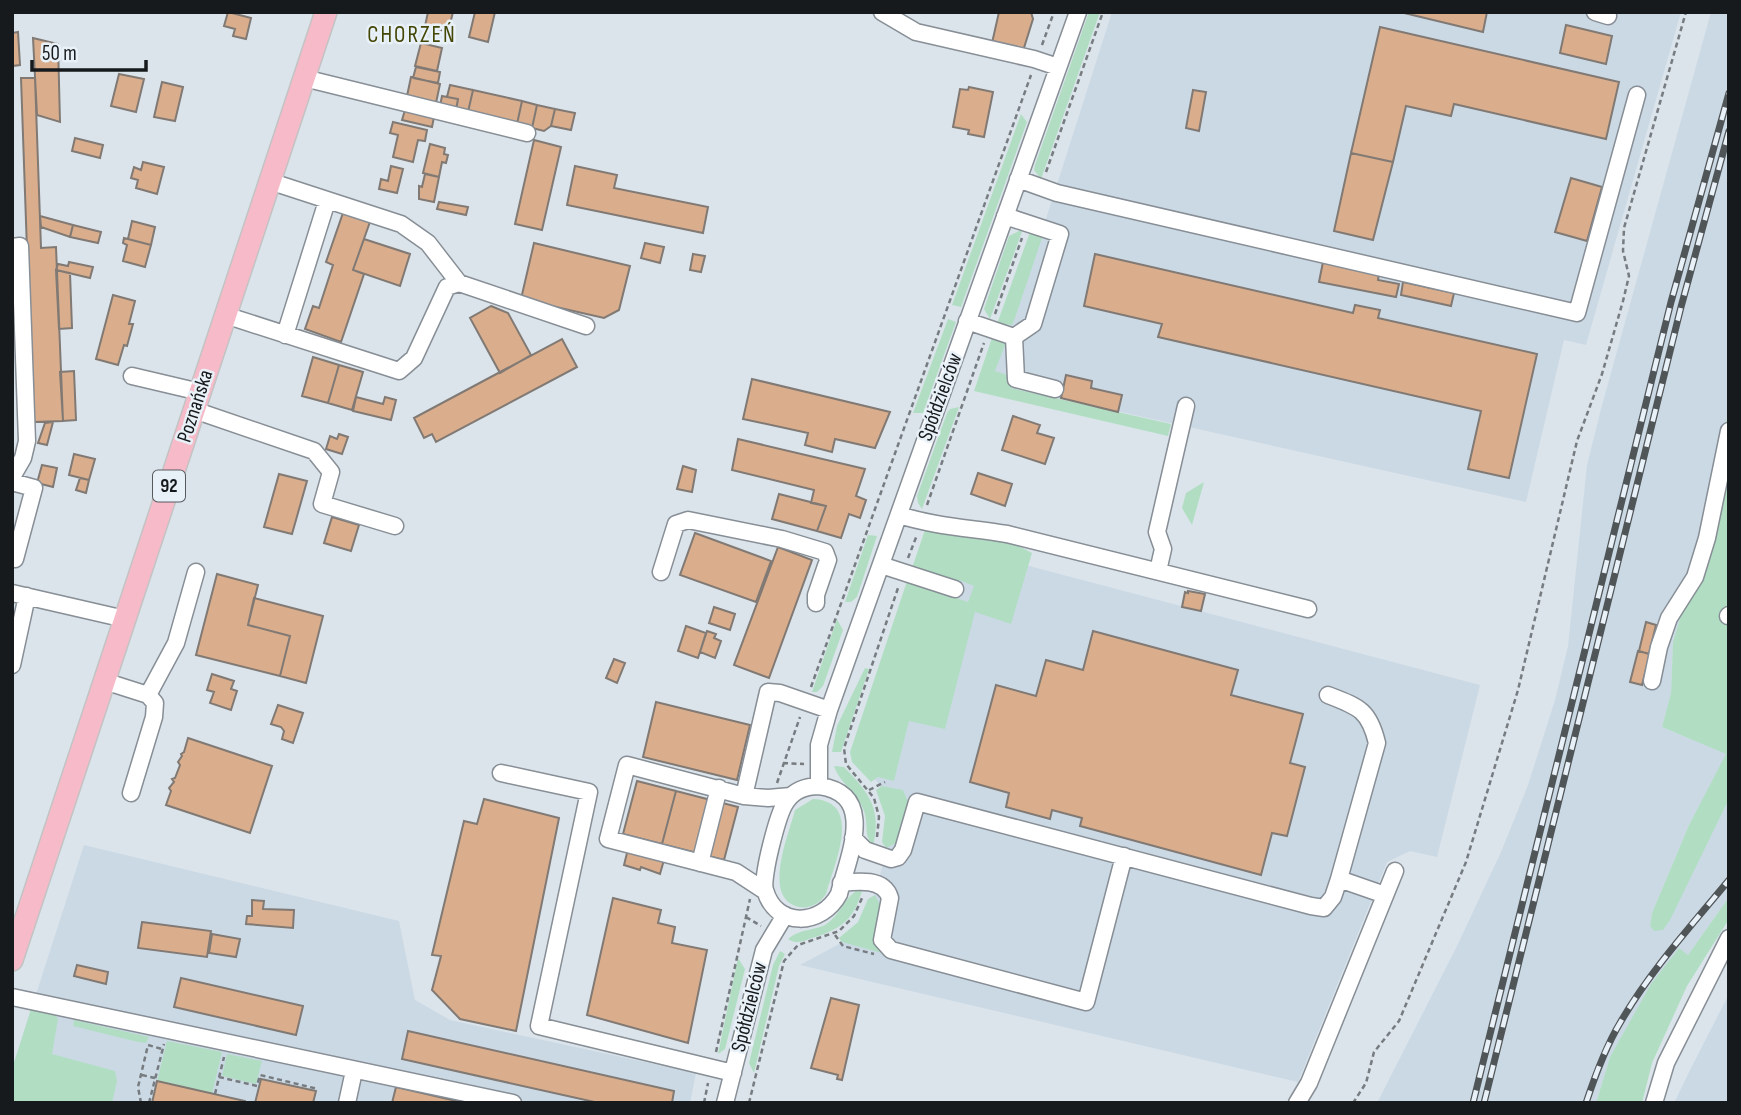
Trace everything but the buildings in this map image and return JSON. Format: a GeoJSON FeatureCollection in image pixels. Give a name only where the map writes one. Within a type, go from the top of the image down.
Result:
{"type":"FeatureCollection","features":[{"type":"Feature","properties":{"kind":"main road","name":"Poznańska"},"geometry":{"type":"LineString","coordinates":[[12,960],[16,937],[125,619],[326,12]]}},
{"type":"Feature","properties":{"kind":"street"},"geometry":{"type":"LineString","coordinates":[[882,12],[916,32],[1058,67]]}},
{"type":"Feature","properties":{"kind":"street","name":"Spółdzielców"},"geometry":{"type":"LineString","coordinates":[[819,786],[819,745],[829,710],[1078,12]]}},
{"type":"Feature","properties":{"kind":"street"},"geometry":{"type":"LineString","coordinates":[[304,78],[527,133]]}},
{"type":"Feature","properties":{"kind":"street"},"geometry":{"type":"LineString","coordinates":[[1018,179],[1057,193],[1577,313],[1637,95]]}},
{"type":"Feature","properties":{"kind":"street"},"geometry":{"type":"LineString","coordinates":[[269,181],[401,224],[428,243],[459,283],[586,326]]}},
{"type":"Feature","properties":{"kind":"street"},"geometry":{"type":"LineString","coordinates":[[285,335],[327,201]]}},
{"type":"Feature","properties":{"kind":"street"},"geometry":{"type":"LineString","coordinates":[[1005,216],[1060,234],[1033,324],[1014,337]]}},
{"type":"Feature","properties":{"kind":"street"},"geometry":{"type":"LineString","coordinates":[[12,247],[20,246],[27,441],[23,458],[12,480],[34,488],[15,559]]}},
{"type":"Feature","properties":{"kind":"street"},"geometry":{"type":"LineString","coordinates":[[225,315],[399,371],[415,358],[447,287],[459,283]]}},
{"type":"Feature","properties":{"kind":"street"},"geometry":{"type":"LineString","coordinates":[[967,321],[1014,337]]}},
{"type":"Feature","properties":{"kind":"street"},"geometry":{"type":"LineString","coordinates":[[1014,337],[1016,379],[1055,389]]}},
{"type":"Feature","properties":{"kind":"street"},"geometry":{"type":"LineString","coordinates":[[132,376],[314,452],[331,472],[322,504],[395,526]]}},
{"type":"Feature","properties":{"kind":"street"},"geometry":{"type":"LineString","coordinates":[[1157,571],[1163,549],[1157,532],[1186,406]]}},
{"type":"Feature","properties":{"kind":"street"},"geometry":{"type":"LineString","coordinates":[[1652,681],[1669,618],[1695,577],[1707,538],[1729,431]]}},
{"type":"Feature","properties":{"kind":"street"},"geometry":{"type":"LineString","coordinates":[[898,514],[924,523],[957,525],[1007,534],[1308,609]]}},
{"type":"Feature","properties":{"kind":"street"},"geometry":{"type":"LineString","coordinates":[[661,572],[676,524],[688,520],[782,539],[825,552],[828,559],[816,595],[816,603]]}},
{"type":"Feature","properties":{"kind":"street"},"geometry":{"type":"LineString","coordinates":[[881,565],[955,589]]}},
{"type":"Feature","properties":{"kind":"street"},"geometry":{"type":"LineString","coordinates":[[148,695],[176,643],[197,572]]}},
{"type":"Feature","properties":{"kind":"street"},"geometry":{"type":"LineString","coordinates":[[12,665],[20,595],[125,619]]}},
{"type":"Feature","properties":{"kind":"street"},"geometry":{"type":"LineString","coordinates":[[104,681],[148,695],[155,703],[154,717],[131,793]]}},
{"type":"Feature","properties":{"kind":"street"},"geometry":{"type":"LineString","coordinates":[[744,796],[768,692],[780,693],[829,710]]}},
{"type":"Feature","properties":{"kind":"street"},"geometry":{"type":"LineString","coordinates":[[853,838],[864,850],[891,859],[898,857],[903,850],[918,802],[1324,908],[1339,879],[1377,743],[1373,728],[1364,712],[1328,695]]}},
{"type":"Feature","properties":{"kind":"street"},"geometry":{"type":"LineString","coordinates":[[627,765],[744,796],[791,796],[805,788],[819,786],[837,791],[850,804],[855,820],[853,838],[834,902],[821,914],[803,919],[785,915],[758,887],[736,872],[608,839],[627,765]]}},
{"type":"Feature","properties":{"kind":"street"},"geometry":{"type":"LineString","coordinates":[[501,773],[589,792],[539,1026],[733,1073]]}},
{"type":"Feature","properties":{"kind":"street"},"geometry":{"type":"LineString","coordinates":[[700,863],[719,788]]}},
{"type":"Feature","properties":{"kind":"street"},"geometry":{"type":"LineString","coordinates":[[758,887],[764,875],[782,809],[791,796]]}},
{"type":"Feature","properties":{"kind":"street"},"geometry":{"type":"LineString","coordinates":[[841,883],[873,883],[888,891],[890,898],[882,940],[891,950],[1086,1002],[1124,856]]}},
{"type":"Feature","properties":{"kind":"street"},"geometry":{"type":"LineString","coordinates":[[1297,1103],[1309,1083],[1395,871]]}},
{"type":"Feature","properties":{"kind":"street"},"geometry":{"type":"LineString","coordinates":[[1339,879],[1385,895]]}},
{"type":"Feature","properties":{"kind":"street","name":"Spółdzielców"},"geometry":{"type":"LineString","coordinates":[[725,1103],[764,950],[785,915]]}},
{"type":"Feature","properties":{"kind":"street"},"geometry":{"type":"LineString","coordinates":[[1654,1103],[1666,1063],[1729,938]]}},
{"type":"Feature","properties":{"kind":"street"},"geometry":{"type":"LineString","coordinates":[[12,997],[513,1103]]}},
{"type":"Feature","properties":{"kind":"street"},"geometry":{"type":"LineString","coordinates":[[347,1103],[354,1071]]}},
{"type":"Feature","properties":{"kind":"path"},"geometry":{"type":"LineString","coordinates":[[773,798],[1054,12]]}},
{"type":"Feature","properties":{"kind":"path"},"geometry":{"type":"LineString","coordinates":[[1353,1103],[1366,1083],[1374,1052],[1399,1021],[1466,862],[1518,690],[1577,441],[1602,374],[1623,302],[1629,276],[1623,251],[1624,228],[1686,12]]}},
{"type":"Feature","properties":{"kind":"path"},"geometry":{"type":"LineString","coordinates":[[869,790],[885,782]]}},
{"type":"Feature","properties":{"kind":"path"},"geometry":{"type":"LineString","coordinates":[[704,1103],[750,902],[758,887]]}},
{"type":"Feature","properties":{"kind":"path"},"geometry":{"type":"LineString","coordinates":[[834,934],[843,946]]}},
{"type":"Feature","properties":{"kind":"path"},"geometry":{"type":"LineString","coordinates":[[149,1103],[167,1031]]}},
{"type":"Feature","properties":{"kind":"path"},"geometry":{"type":"LineString","coordinates":[[141,1103],[138,1087],[148,1045],[162,1049]]}},
{"type":"Feature","properties":{"kind":"path"},"geometry":{"type":"LineString","coordinates":[[215,1094],[223,1060]]}},
{"type":"Feature","properties":{"kind":"path"},"geometry":{"type":"LineString","coordinates":[[141,1075],[155,1078]]}},
{"type":"Feature","properties":{"kind":"path"},"geometry":{"type":"LineString","coordinates":[[219,1077],[257,1086],[260,1075],[318,1089]]}},
{"type":"Feature","properties":{"kind":"shaded area"},"geometry":{"type":"Polygon","coordinates":[[[1112,12],[1681,12],[1586,345],[1564,340],[1526,502],[990,383],[1112,12]]]}},
{"type":"Feature","properties":{"kind":"shaded area"},"geometry":{"type":"Polygon","coordinates":[[[1711,12],[1729,12],[1729,408],[1697,561],[1673,642],[1671,693],[1662,727],[1727,754],[1689,825],[1652,913],[1650,926],[1710,837],[1729,799],[1729,897],[1688,955],[1679,949],[1610,1057],[1596,1103],[1377,1103],[1457,946],[1501,852],[1528,785],[1555,700],[1568,646],[1587,465],[1711,12]]]}},
{"type":"Feature","properties":{"kind":"shaded area"},"geometry":{"type":"Polygon","coordinates":[[[931,540],[1480,685],[1437,857],[1410,851],[1387,862],[1298,1082],[800,965],[856,935],[872,903],[892,832],[892,801],[866,768],[931,540]]]}},
{"type":"Feature","properties":{"kind":"shaded area"},"geometry":{"type":"Polygon","coordinates":[[[84,845],[399,921],[415,1000],[450,1020],[696,1073],[690,1103],[12,1103],[12,1069],[84,845]]]}},
{"type":"Feature","properties":{"kind":"shaded area"},"geometry":{"type":"Polygon","coordinates":[[[1729,994],[1729,1103],[1674,1103],[1691,1068],[1729,994]]]}},
{"type":"Feature","properties":{"kind":"green space"},"geometry":{"type":"Polygon","coordinates":[[[1089,12],[1100,12],[1041,179],[1034,170],[1035,165],[1089,12]]]}},
{"type":"Feature","properties":{"kind":"green space"},"geometry":{"type":"Polygon","coordinates":[[[1021,114],[1027,122],[961,307],[952,305],[1021,114]]]}},
{"type":"Feature","properties":{"kind":"green space"},"geometry":{"type":"Polygon","coordinates":[[[1023,229],[990,319],[984,309],[1009,236],[1023,229]]]}},
{"type":"Feature","properties":{"kind":"green space"},"geometry":{"type":"Polygon","coordinates":[[[1030,232],[1042,238],[1015,318],[1012,325],[997,324],[1030,232]]]}},
{"type":"Feature","properties":{"kind":"green space"},"geometry":{"type":"Polygon","coordinates":[[[948,319],[956,322],[923,413],[913,413],[948,319]]]}},
{"type":"Feature","properties":{"kind":"green space"},"geometry":{"type":"Polygon","coordinates":[[[992,338],[1006,342],[995,371],[1010,376],[1011,388],[1171,424],[1168,436],[974,391],[992,338]]]}},
{"type":"Feature","properties":{"kind":"green space"},"geometry":{"type":"Polygon","coordinates":[[[959,407],[922,509],[917,496],[947,413],[950,409],[959,407]]]}},
{"type":"Feature","properties":{"kind":"green space"},"geometry":{"type":"Polygon","coordinates":[[[1729,408],[1729,799],[1670,920],[1663,930],[1654,931],[1650,926],[1652,913],[1689,825],[1726,754],[1662,727],[1671,693],[1673,642],[1697,561],[1729,408]]]}},
{"type":"Feature","properties":{"kind":"green space"},"geometry":{"type":"Polygon","coordinates":[[[1204,482],[1192,525],[1182,508],[1186,493],[1204,482]]]}},
{"type":"Feature","properties":{"kind":"green space"},"geometry":{"type":"Polygon","coordinates":[[[925,530],[1013,543],[1032,553],[1011,624],[975,612],[945,729],[909,721],[894,781],[878,777],[871,782],[852,762],[850,752],[907,581],[968,602],[974,586],[959,580],[958,584],[912,568],[925,530]]]}},
{"type":"Feature","properties":{"kind":"green space"},"geometry":{"type":"Polygon","coordinates":[[[868,535],[877,536],[857,597],[851,602],[845,602],[868,535]]]}},
{"type":"Feature","properties":{"kind":"green space"},"geometry":{"type":"Polygon","coordinates":[[[837,619],[843,630],[823,686],[817,692],[812,692],[837,619]]]}},
{"type":"Feature","properties":{"kind":"green space"},"geometry":{"type":"Polygon","coordinates":[[[865,668],[869,669],[841,752],[832,752],[837,726],[865,668]]]}},
{"type":"Feature","properties":{"kind":"green space"},"geometry":{"type":"Polygon","coordinates":[[[834,766],[844,767],[867,793],[876,821],[873,846],[867,835],[862,807],[834,766]]]}},
{"type":"Feature","properties":{"kind":"green space"},"geometry":{"type":"Polygon","coordinates":[[[882,786],[903,790],[908,802],[898,842],[886,848],[882,842],[885,816],[876,790],[882,786]]]}},
{"type":"Feature","properties":{"kind":"green space"},"geometry":{"type":"Polygon","coordinates":[[[813,799],[829,802],[838,810],[842,822],[842,836],[826,894],[814,905],[799,907],[788,902],[782,892],[780,864],[795,810],[813,799]]]}},
{"type":"Feature","properties":{"kind":"green space"},"geometry":{"type":"Polygon","coordinates":[[[856,891],[862,891],[854,910],[837,928],[803,941],[788,939],[797,933],[830,922],[856,891]]]}},
{"type":"Feature","properties":{"kind":"green space"},"geometry":{"type":"Polygon","coordinates":[[[875,895],[881,907],[889,955],[842,942],[839,938],[858,922],[868,899],[875,895]]]}},
{"type":"Feature","properties":{"kind":"green space"},"geometry":{"type":"Polygon","coordinates":[[[1729,897],[1729,919],[1687,986],[1652,1063],[1642,1103],[1596,1103],[1610,1057],[1651,984],[1679,948],[1688,955],[1729,897]]]}},
{"type":"Feature","properties":{"kind":"green space"},"geometry":{"type":"Polygon","coordinates":[[[780,951],[785,954],[779,966],[754,1073],[749,1063],[773,965],[780,951]]]}},
{"type":"Feature","properties":{"kind":"green space"},"geometry":{"type":"Polygon","coordinates":[[[738,958],[745,969],[725,1049],[718,1054],[738,958]]]}},
{"type":"Feature","properties":{"kind":"green space"},"geometry":{"type":"Polygon","coordinates":[[[31,1009],[55,1015],[58,1019],[52,1054],[115,1071],[117,1081],[112,1103],[12,1103],[12,1069],[31,1009]]]}},
{"type":"Feature","properties":{"kind":"green space"},"geometry":{"type":"Polygon","coordinates":[[[74,1020],[149,1037],[146,1043],[138,1042],[73,1026],[74,1020]]]}},
{"type":"Feature","properties":{"kind":"green space"},"geometry":{"type":"Polygon","coordinates":[[[167,1041],[222,1052],[212,1094],[157,1081],[167,1041]]]}},
{"type":"Feature","properties":{"kind":"green space"},"geometry":{"type":"Polygon","coordinates":[[[227,1054],[262,1061],[256,1084],[222,1076],[227,1054]]]}},
{"type":"Feature","properties":{"kind":"railway"},"geometry":{"type":"LineString","coordinates":[[1473,1103],[1671,302],[1729,93]]}},
{"type":"Feature","properties":{"kind":"railway"},"geometry":{"type":"LineString","coordinates":[[1484,1103],[1681,307],[1729,131]]}},
{"type":"Feature","properties":{"kind":"railway"},"geometry":{"type":"LineString","coordinates":[[1586,1103],[1605,1052],[1644,985],[1729,880]]}},
{"type":"Feature","properties":{"kind":"district","name":"CHORZEŃ"},"geometry":{"type":"Point","coordinates":[412,35]}}]}
